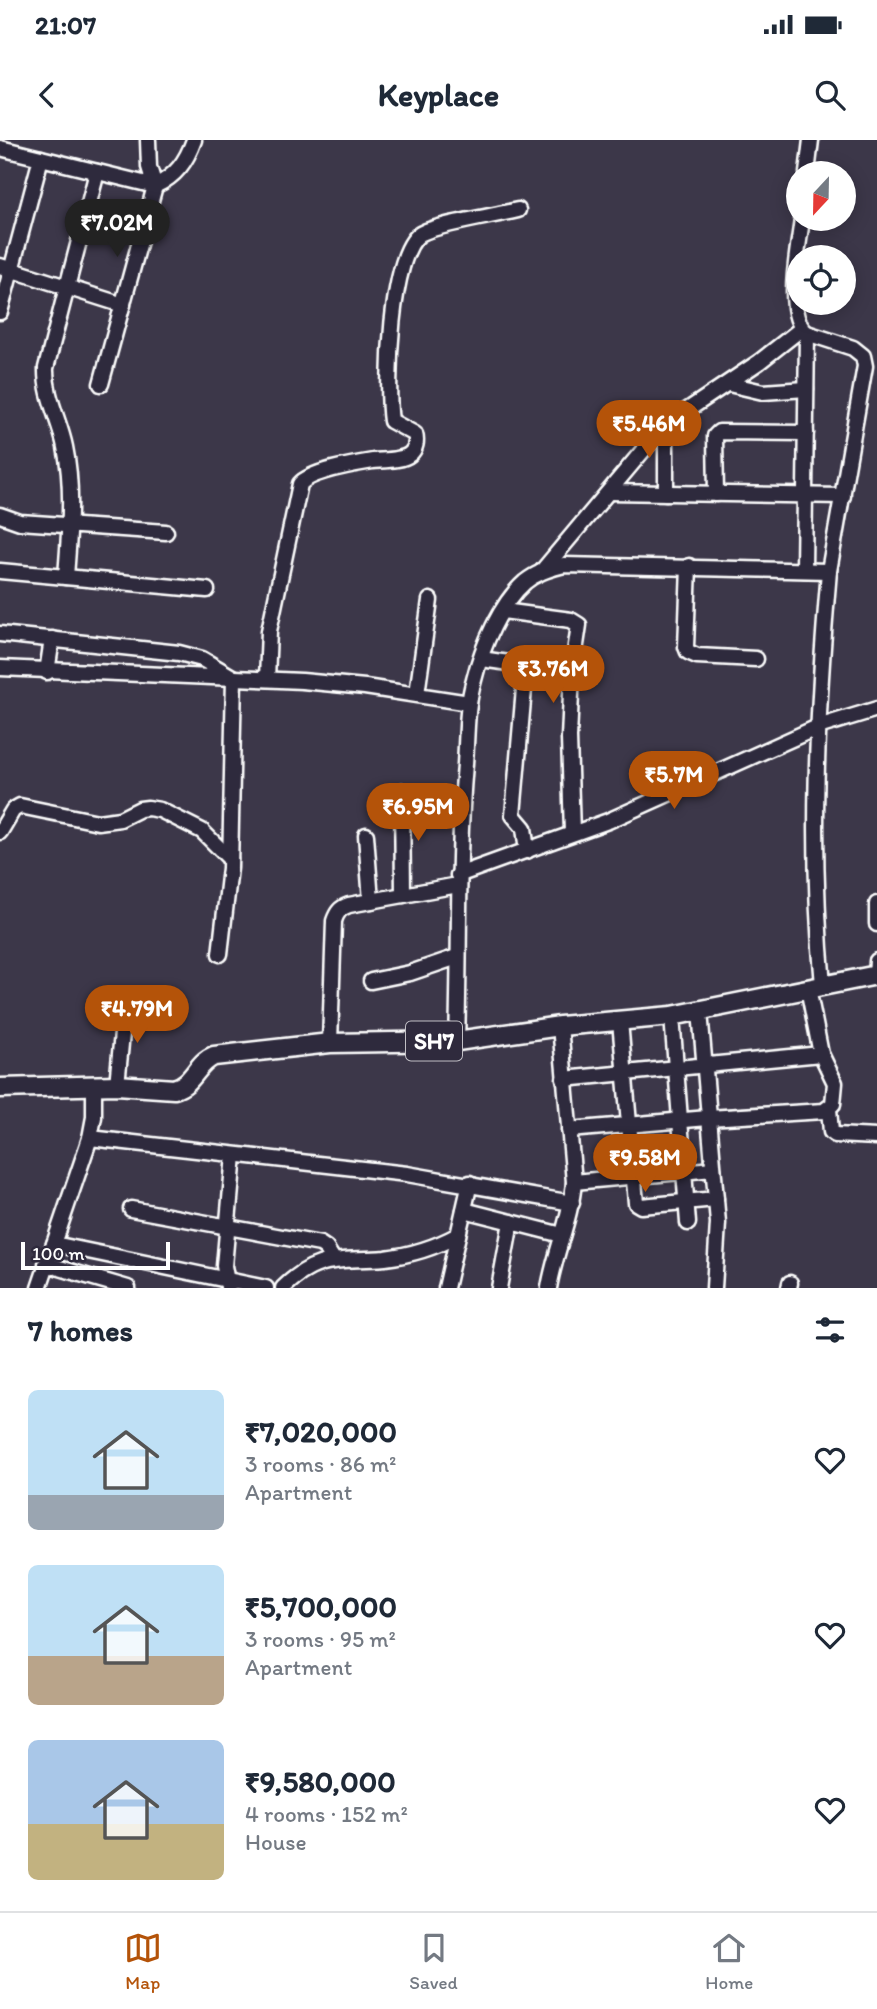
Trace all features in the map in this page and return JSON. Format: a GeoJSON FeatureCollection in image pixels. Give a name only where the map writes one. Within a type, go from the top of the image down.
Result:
{"type":"FeatureCollection","features":[{"type":"Feature","properties":{"kind":"main road","name":"SH7"},"geometry":{"type":"LineString","coordinates":[[0,1088],[117,1085],[174,1089],[183,1087],[202,1064],[214,1056],[330,1043],[457,1041],[559,1026],[672,1016],[816,987],[876,971]]}},
{"type":"Feature","properties":{"kind":"street"},"geometry":{"type":"LineString","coordinates":[[101,384],[155,186],[149,167],[148,140]]}},
{"type":"Feature","properties":{"kind":"street"},"geometry":{"type":"LineString","coordinates":[[0,148],[155,186],[168,180],[178,170],[188,158],[194,140]]}},
{"type":"Feature","properties":{"kind":"street"},"geometry":{"type":"LineString","coordinates":[[808,161],[811,140]]}},
{"type":"Feature","properties":{"kind":"street"},"geometry":{"type":"LineString","coordinates":[[0,312],[6,267],[41,158]]}},
{"type":"Feature","properties":{"kind":"street"},"geometry":{"type":"LineString","coordinates":[[66,577],[70,478],[65,447],[45,381],[46,368],[97,172]]}},
{"type":"Feature","properties":{"kind":"street"},"geometry":{"type":"LineString","coordinates":[[267,679],[269,631],[300,484],[309,476],[406,456],[414,449],[417,439],[415,434],[391,421],[387,394],[390,338],[397,292],[409,247],[413,240],[428,231],[519,210]]}},
{"type":"Feature","properties":{"kind":"street"},"geometry":{"type":"LineString","coordinates":[[801,231],[794,307],[795,317],[804,331],[804,570]]}},
{"type":"Feature","properties":{"kind":"street"},"geometry":{"type":"LineString","coordinates":[[6,267],[123,305]]}},
{"type":"Feature","properties":{"kind":"street"},"geometry":{"type":"LineString","coordinates":[[457,1041],[458,880],[469,703],[481,659],[503,611],[520,587],[542,571],[633,460],[666,428],[804,331]]}},
{"type":"Feature","properties":{"kind":"street"},"geometry":{"type":"LineString","coordinates":[[804,331],[853,348],[863,356],[865,366],[829,570],[818,727],[816,987],[821,1054],[835,1083],[834,1098],[829,1109],[831,1132],[835,1135],[877,1138]]}},
{"type":"Feature","properties":{"kind":"street"},"geometry":{"type":"LineString","coordinates":[[729,384],[763,392],[806,389]]}},
{"type":"Feature","properties":{"kind":"street"},"geometry":{"type":"LineString","coordinates":[[666,428],[666,493]]}},
{"type":"Feature","properties":{"kind":"street"},"geometry":{"type":"LineString","coordinates":[[716,494],[715,436],[719,432],[806,433]]}},
{"type":"Feature","properties":{"kind":"street"},"geometry":{"type":"LineString","coordinates":[[609,492],[843,496]]}},
{"type":"Feature","properties":{"kind":"street"},"geometry":{"type":"LineString","coordinates":[[0,515],[20,522],[166,533]]}},
{"type":"Feature","properties":{"kind":"street"},"geometry":{"type":"LineString","coordinates":[[542,571],[564,565],[829,570]]}},
{"type":"Feature","properties":{"kind":"street"},"geometry":{"type":"LineString","coordinates":[[689,566],[688,653],[697,656],[756,659]]}},
{"type":"Feature","properties":{"kind":"street"},"geometry":{"type":"LineString","coordinates":[[0,571],[207,590]]}},
{"type":"Feature","properties":{"kind":"street"},"geometry":{"type":"LineString","coordinates":[[417,694],[430,600]]}},
{"type":"Feature","properties":{"kind":"street"},"geometry":{"type":"LineString","coordinates":[[503,611],[576,622],[580,629],[572,672],[569,782],[572,833]]}},
{"type":"Feature","properties":{"kind":"street"},"geometry":{"type":"LineString","coordinates":[[0,634],[179,653],[202,659],[234,678]]}},
{"type":"Feature","properties":{"kind":"street"},"geometry":{"type":"LineString","coordinates":[[47,672],[52,639]]}},
{"type":"Feature","properties":{"kind":"street"},"geometry":{"type":"LineString","coordinates":[[481,659],[572,672]]}},
{"type":"Feature","properties":{"kind":"street"},"geometry":{"type":"LineString","coordinates":[[526,666],[513,815],[523,828],[527,851]]}},
{"type":"Feature","properties":{"kind":"street"},"geometry":{"type":"LineString","coordinates":[[0,668],[267,679],[365,687],[469,703]]}},
{"type":"Feature","properties":{"kind":"street"},"geometry":{"type":"LineString","coordinates":[[220,954],[228,902],[234,678]]}},
{"type":"Feature","properties":{"kind":"street"},"geometry":{"type":"LineString","coordinates":[[330,1043],[334,920],[342,908],[458,880],[643,807],[818,727],[877,709]]}},
{"type":"Feature","properties":{"kind":"street"},"geometry":{"type":"LineString","coordinates":[[402,791],[403,895]]}},
{"type":"Feature","properties":{"kind":"street"},"geometry":{"type":"LineString","coordinates":[[0,832],[13,810],[20,806],[98,822],[148,808],[160,810],[202,831],[230,859]]}},
{"type":"Feature","properties":{"kind":"street"},"geometry":{"type":"LineString","coordinates":[[366,835],[371,901]]}},
{"type":"Feature","properties":{"kind":"street"},"geometry":{"type":"LineString","coordinates":[[877,904],[877,924]]}},
{"type":"Feature","properties":{"kind":"street"},"geometry":{"type":"LineString","coordinates":[[371,981],[410,973],[457,957]]}},
{"type":"Feature","properties":{"kind":"street"},"geometry":{"type":"LineString","coordinates":[[117,1085],[125,1002]]}},
{"type":"Feature","properties":{"kind":"street"},"geometry":{"type":"LineString","coordinates":[[699,1012],[706,1066],[718,1223],[714,1288]]}},
{"type":"Feature","properties":{"kind":"street"},"geometry":{"type":"LineString","coordinates":[[672,1016],[688,1223]]}},
{"type":"Feature","properties":{"kind":"street"},"geometry":{"type":"LineString","coordinates":[[620,1021],[635,1198],[638,1205],[716,1199]]}},
{"type":"Feature","properties":{"kind":"street"},"geometry":{"type":"LineString","coordinates":[[549,1288],[572,1203],[574,1182],[559,1026]]}},
{"type":"Feature","properties":{"kind":"street"},"geometry":{"type":"LineString","coordinates":[[564,1079],[821,1054]]}},
{"type":"Feature","properties":{"kind":"street"},"geometry":{"type":"LineString","coordinates":[[38,1288],[90,1138],[94,1085]]}},
{"type":"Feature","properties":{"kind":"street"},"geometry":{"type":"LineString","coordinates":[[569,1130],[829,1109]]}},
{"type":"Feature","properties":{"kind":"street"},"geometry":{"type":"LineString","coordinates":[[90,1138],[394,1172],[470,1183],[572,1203]]}},
{"type":"Feature","properties":{"kind":"street"},"geometry":{"type":"LineString","coordinates":[[227,1284],[223,1266],[234,1155]]}},
{"type":"Feature","properties":{"kind":"street"},"geometry":{"type":"LineString","coordinates":[[574,1182],[713,1170]]}},
{"type":"Feature","properties":{"kind":"street"},"geometry":{"type":"LineString","coordinates":[[446,1288],[470,1183]]}},
{"type":"Feature","properties":{"kind":"street"},"geometry":{"type":"LineString","coordinates":[[131,1209],[320,1244],[333,1259]]}},
{"type":"Feature","properties":{"kind":"street"},"geometry":{"type":"LineString","coordinates":[[464,1210],[562,1235]]}},
{"type":"Feature","properties":{"kind":"street"},"geometry":{"type":"LineString","coordinates":[[499,1288],[511,1222]]}},
{"type":"Feature","properties":{"kind":"street"},"geometry":{"type":"LineString","coordinates":[[284,1288],[297,1275],[333,1259],[388,1258],[441,1244],[458,1236]]}},
{"type":"Feature","properties":{"kind":"street"},"geometry":{"type":"LineString","coordinates":[[54,1244],[227,1284],[266,1288]]}},
{"type":"Feature","properties":{"kind":"street"},"geometry":{"type":"LineString","coordinates":[[46,1264],[128,1288]]}}]}
